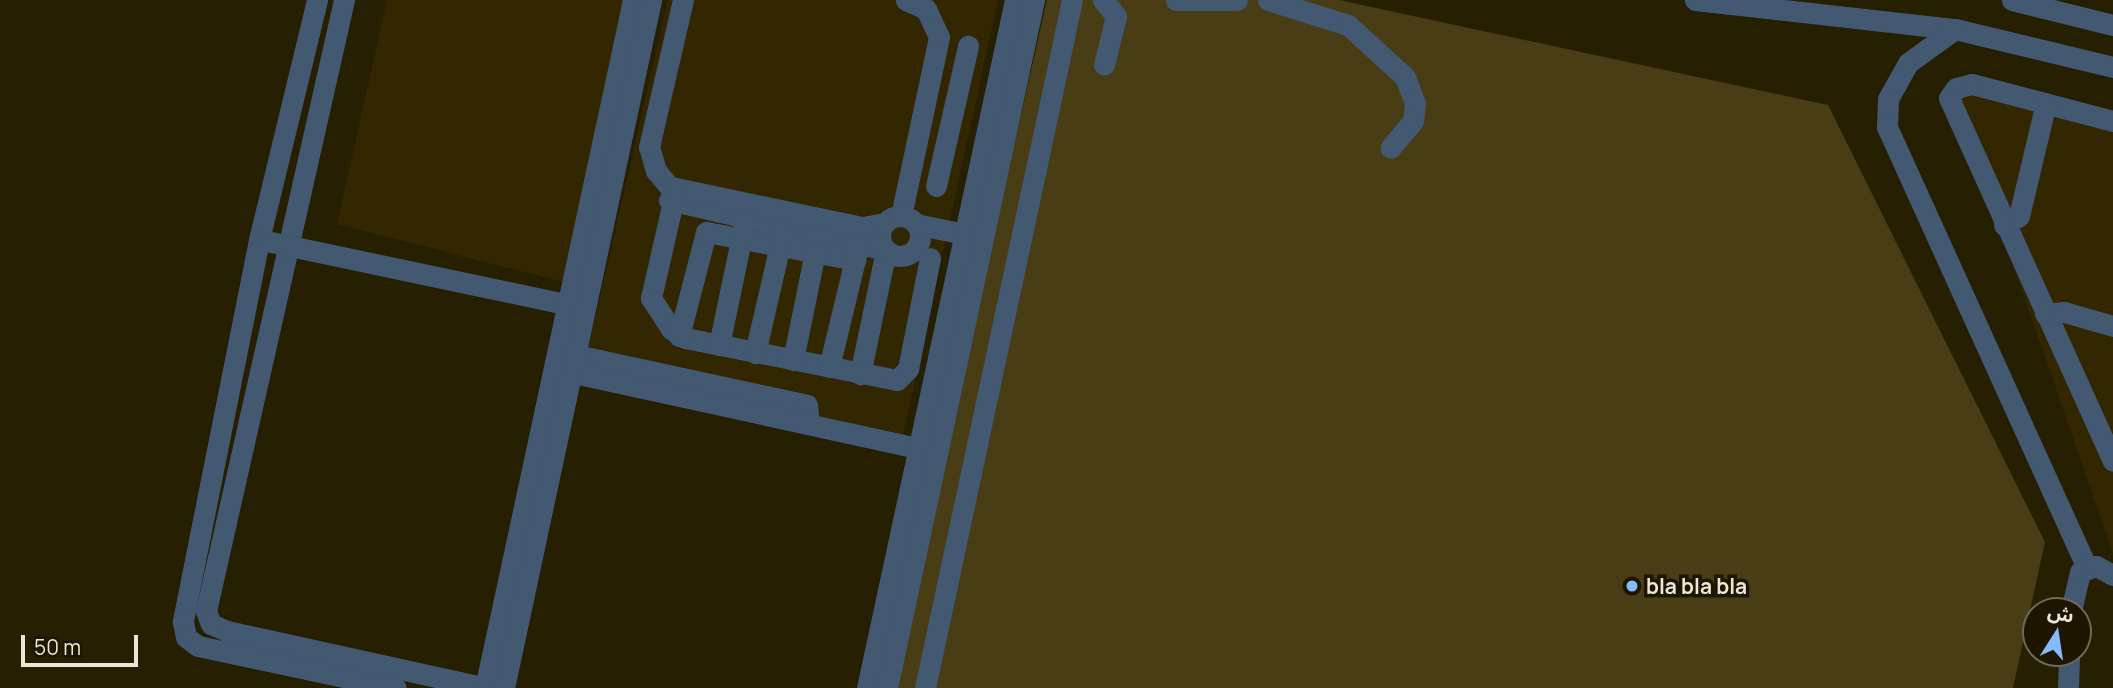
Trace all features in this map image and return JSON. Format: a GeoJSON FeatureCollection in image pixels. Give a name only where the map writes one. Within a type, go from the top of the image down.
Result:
{"type":"FeatureCollection","features":[{"type":"Feature","properties":{"kind":"street"},"geometry":{"type":"LineString","coordinates":[[317,0],[259,240],[183,622],[186,637],[198,646],[396,688]]}},
{"type":"Feature","properties":{"kind":"street"},"geometry":{"type":"LineString","coordinates":[[344,0],[286,246],[206,611],[211,624],[486,688],[567,365]]}},
{"type":"Feature","properties":{"kind":"street"},"geometry":{"type":"LineString","coordinates":[[505,688],[633,0]]}},
{"type":"Feature","properties":{"kind":"street"},"geometry":{"type":"LineString","coordinates":[[577,307],[651,0]]}},
{"type":"Feature","properties":{"kind":"street"},"geometry":{"type":"LineString","coordinates":[[683,0],[649,147],[656,171],[671,195],[745,218],[815,252],[886,250],[968,265]]}},
{"type":"Feature","properties":{"kind":"street"},"geometry":{"type":"LineString","coordinates":[[860,374],[886,250],[880,234],[901,221],[932,72],[936,22],[926,9],[906,0]]}},
{"type":"Feature","properties":{"kind":"street"},"geometry":{"type":"LineString","coordinates":[[867,688],[928,450],[968,265],[1015,0]]}},
{"type":"Feature","properties":{"kind":"street"},"geometry":{"type":"LineString","coordinates":[[974,236],[1034,0]]}},
{"type":"Feature","properties":{"kind":"street"},"geometry":{"type":"LineString","coordinates":[[925,688],[1072,0]]}},
{"type":"Feature","properties":{"kind":"street"},"geometry":{"type":"LineString","coordinates":[[1103,0],[1116,16],[1104,65]]}},
{"type":"Feature","properties":{"kind":"street"},"geometry":{"type":"LineString","coordinates":[[1176,0],[1237,0]]}},
{"type":"Feature","properties":{"kind":"street"},"geometry":{"type":"LineString","coordinates":[[1268,0],[1348,25],[1405,77],[1415,103],[1413,121],[1390,148]]}},
{"type":"Feature","properties":{"kind":"street"},"geometry":{"type":"LineString","coordinates":[[1695,0],[1955,29],[2113,67]]}},
{"type":"Feature","properties":{"kind":"street"},"geometry":{"type":"LineString","coordinates":[[2012,0],[2113,25]]}},
{"type":"Feature","properties":{"kind":"street"},"geometry":{"type":"LineString","coordinates":[[1903,22],[1908,63]]}},
{"type":"Feature","properties":{"kind":"street"},"geometry":{"type":"LineString","coordinates":[[1955,29],[1908,63],[1888,99],[1892,140],[2087,568]]}},
{"type":"Feature","properties":{"kind":"street"},"geometry":{"type":"LineString","coordinates":[[936,186],[968,46]]}},
{"type":"Feature","properties":{"kind":"street"},"geometry":{"type":"LineString","coordinates":[[932,72],[961,78]]}},
{"type":"Feature","properties":{"kind":"street"},"geometry":{"type":"LineString","coordinates":[[2113,121],[1966,84],[1949,98],[2004,225],[2113,461]]}},
{"type":"Feature","properties":{"kind":"street"},"geometry":{"type":"LineString","coordinates":[[2004,225],[2019,216],[2046,103]]}},
{"type":"Feature","properties":{"kind":"street"},"geometry":{"type":"LineString","coordinates":[[914,157],[941,163]]}},
{"type":"Feature","properties":{"kind":"street"},"geometry":{"type":"LineString","coordinates":[[671,195],[650,292],[679,336],[893,380],[907,373],[930,258]]}},
{"type":"Feature","properties":{"kind":"street"},"geometry":{"type":"LineString","coordinates":[[719,345],[745,218]]}},
{"type":"Feature","properties":{"kind":"street"},"geometry":{"type":"LineString","coordinates":[[679,336],[703,235],[745,218],[862,227],[901,221],[974,236]]}},
{"type":"Feature","properties":{"kind":"street"},"geometry":{"type":"LineString","coordinates":[[901,221],[918,244],[909,253]]}},
{"type":"Feature","properties":{"kind":"street"},"geometry":{"type":"LineString","coordinates":[[782,235],[857,251]]}},
{"type":"Feature","properties":{"kind":"street"},"geometry":{"type":"LineString","coordinates":[[755,352],[782,235]]}},
{"type":"Feature","properties":{"kind":"street"},"geometry":{"type":"LineString","coordinates":[[259,240],[577,307]]}},
{"type":"Feature","properties":{"kind":"street"},"geometry":{"type":"LineString","coordinates":[[829,367],[857,251]]}},
{"type":"Feature","properties":{"kind":"street"},"geometry":{"type":"LineString","coordinates":[[793,360],[815,252]]}},
{"type":"Feature","properties":{"kind":"street"},"geometry":{"type":"LineString","coordinates":[[2045,314],[2064,312],[2113,326]]}},
{"type":"Feature","properties":{"kind":"street"},"geometry":{"type":"LineString","coordinates":[[567,365],[808,424],[928,450]]}},
{"type":"Feature","properties":{"kind":"street"},"geometry":{"type":"LineString","coordinates":[[887,688],[928,450]]}},
{"type":"Feature","properties":{"kind":"street"},"geometry":{"type":"LineString","coordinates":[[2087,568],[2113,575]]}},
{"type":"Feature","properties":{"kind":"street"},"geometry":{"type":"LineString","coordinates":[[2072,597],[2074,578],[2087,568]]}},
{"type":"Feature","properties":{"kind":"street"},"geometry":{"type":"LineString","coordinates":[[2068,688],[2069,667]]}},
{"type":"Feature","properties":{"kind":"shaded area"},"geometry":{"type":"Polygon","coordinates":[[[387,0],[639,0],[567,283],[337,224],[387,0]]]}},
{"type":"Feature","properties":{"kind":"shaded area"},"geometry":{"type":"Polygon","coordinates":[[[668,0],[998,0],[903,436],[585,362],[668,0]]]}},
{"type":"Feature","properties":{"kind":"shaded area"},"geometry":{"type":"Polygon","coordinates":[[[1047,0],[1339,0],[1828,105],[2045,542],[2033,597],[2022,597],[2022,647],[2013,688],[891,688],[1047,0]]]}},
{"type":"Feature","properties":{"kind":"shaded area"},"geometry":{"type":"Polygon","coordinates":[[[1949,78],[2113,128],[2113,554],[1949,78]]]}},
{"type":"Feature","properties":{"kind":"place","name":"bla bla bla"},"geometry":{"type":"Point","coordinates":[1632,586]}}]}
